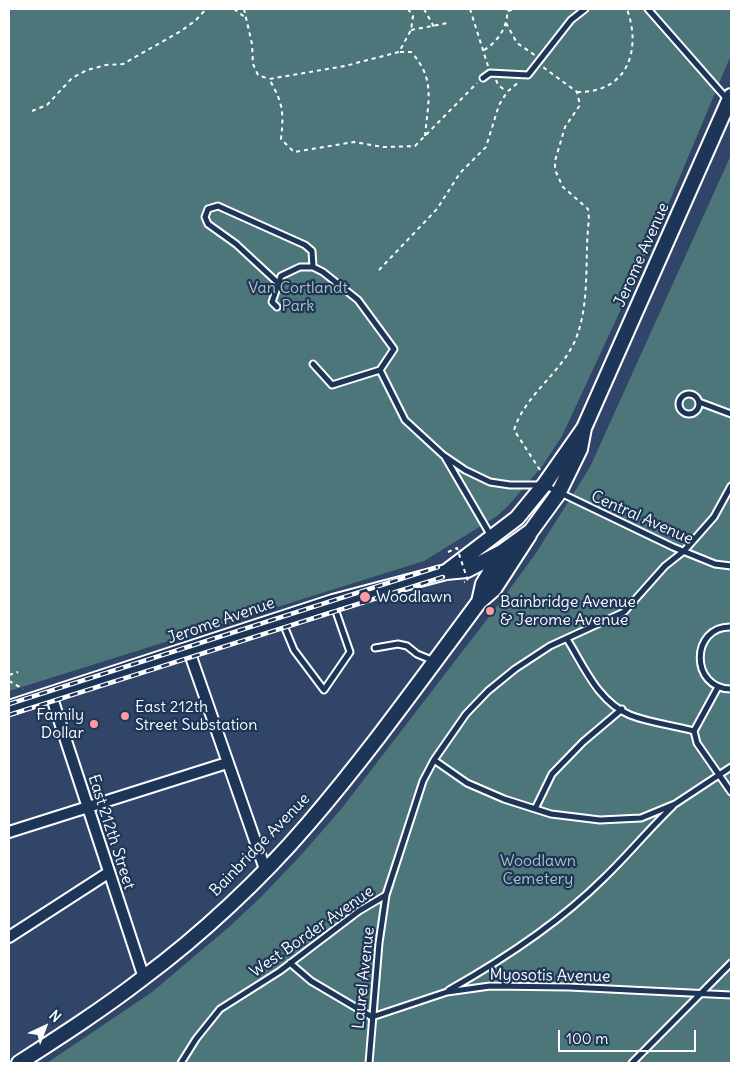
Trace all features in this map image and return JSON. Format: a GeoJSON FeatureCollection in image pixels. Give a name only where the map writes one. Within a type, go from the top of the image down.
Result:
{"type":"FeatureCollection","features":[{"type":"Feature","properties":{"kind":"main road","name":"Jerome Avenue"},"geometry":{"type":"LineString","coordinates":[[9,708],[189,651],[332,602],[446,572],[468,570],[502,552],[531,531],[558,494],[580,449],[584,428],[730,99]]}},
{"type":"Feature","properties":{"kind":"main road","name":"Jerome Avenue"},"geometry":{"type":"LineString","coordinates":[[446,572],[516,518],[544,485],[584,428]]}},
{"type":"Feature","properties":{"kind":"main road","name":"Bainbridge Avenue"},"geometry":{"type":"LineString","coordinates":[[18,1063],[144,978],[207,925],[266,868],[314,817],[374,742],[479,602],[494,589],[531,531]]}},
{"type":"Feature","properties":{"kind":"main road"},"geometry":{"type":"LineString","coordinates":[[492,538],[502,552]]}},
{"type":"Feature","properties":{"kind":"main road","name":"Bainbridge Avenue"},"geometry":{"type":"LineString","coordinates":[[479,602],[483,584],[502,552]]}},
{"type":"Feature","properties":{"kind":"street"},"geometry":{"type":"LineString","coordinates":[[189,651],[227,763],[266,868]]}},
{"type":"Feature","properties":{"kind":"street","name":"East 212th Street"},"geometry":{"type":"LineString","coordinates":[[51,695],[144,978]]}},
{"type":"Feature","properties":{"kind":"street"},"geometry":{"type":"LineString","coordinates":[[9,832],[227,763]]}},
{"type":"Feature","properties":{"kind":"street"},"geometry":{"type":"LineString","coordinates":[[9,937],[108,873]]}},
{"type":"Feature","properties":{"kind":"lane"},"geometry":{"type":"LineString","coordinates":[[483,78],[492,73],[528,75],[571,20],[585,9]]}},
{"type":"Feature","properties":{"kind":"lane"},"geometry":{"type":"LineString","coordinates":[[648,9],[730,99]]}},
{"type":"Feature","properties":{"kind":"lane"},"geometry":{"type":"LineString","coordinates":[[278,283],[240,248],[208,224],[205,217],[208,209],[214,206],[224,208],[305,245],[312,251],[313,267]]}},
{"type":"Feature","properties":{"kind":"lane"},"geometry":{"type":"LineString","coordinates":[[277,307],[272,302],[281,276],[300,267],[313,267],[358,300],[394,349],[380,370],[332,385],[313,364]]}},
{"type":"Feature","properties":{"kind":"lane"},"geometry":{"type":"LineString","coordinates":[[380,370],[406,420],[443,455],[465,470],[490,482],[510,485],[544,485]]}},
{"type":"Feature","properties":{"kind":"lane"},"geometry":{"type":"LineString","coordinates":[[699,402],[731,414]]}},
{"type":"Feature","properties":{"kind":"lane"},"geometry":{"type":"LineString","coordinates":[[443,455],[492,538]]}},
{"type":"Feature","properties":{"kind":"lane","name":"Central Avenue"},"geometry":{"type":"LineString","coordinates":[[544,485],[558,494],[684,551],[715,564],[731,566]]}},
{"type":"Feature","properties":{"kind":"lane","name":"West Border Avenue"},"geometry":{"type":"LineString","coordinates":[[181,1063],[196,1039],[220,1009],[290,963],[359,911],[386,895],[414,805],[434,760],[466,714],[488,691],[550,646],[624,612],[665,566],[684,551],[714,517],[731,486]]}},
{"type":"Feature","properties":{"kind":"lane"},"geometry":{"type":"LineString","coordinates":[[281,620],[294,650],[324,690],[350,652],[332,602]]}},
{"type":"Feature","properties":{"kind":"lane"},"geometry":{"type":"LineString","coordinates":[[731,627],[718,629],[709,635],[700,651],[699,662],[702,672],[709,681],[718,687],[731,689]]}},
{"type":"Feature","properties":{"kind":"lane"},"geometry":{"type":"LineString","coordinates":[[567,639],[592,682],[610,701],[630,715],[694,731]]}},
{"type":"Feature","properties":{"kind":"lane"},"geometry":{"type":"LineString","coordinates":[[375,648],[398,644],[407,646],[417,654],[435,661]]}},
{"type":"Feature","properties":{"kind":"lane"},"geometry":{"type":"LineString","coordinates":[[718,687],[694,731],[697,743],[720,773],[731,792]]}},
{"type":"Feature","properties":{"kind":"lane"},"geometry":{"type":"LineString","coordinates":[[535,808],[552,774],[583,742],[622,709]]}},
{"type":"Feature","properties":{"kind":"lane"},"geometry":{"type":"LineString","coordinates":[[434,760],[467,783],[551,814],[600,820],[641,818],[675,804]]}},
{"type":"Feature","properties":{"kind":"lane"},"geometry":{"type":"LineString","coordinates":[[447,992],[485,970],[578,902],[605,878],[675,804],[731,767]]}},
{"type":"Feature","properties":{"kind":"lane","name":"Laurel Avenue"},"geometry":{"type":"LineString","coordinates":[[369,1063],[372,1017],[386,895]]}},
{"type":"Feature","properties":{"kind":"lane"},"geometry":{"type":"LineString","coordinates":[[290,963],[311,981],[372,1017]]}},
{"type":"Feature","properties":{"kind":"lane"},"geometry":{"type":"LineString","coordinates":[[632,1063],[731,963]]}},
{"type":"Feature","properties":{"kind":"lane","name":"Myosotis Avenue"},"geometry":{"type":"LineString","coordinates":[[372,1017],[447,992],[490,986],[524,985],[731,995]]}},
{"type":"Feature","properties":{"kind":"path"},"geometry":{"type":"LineString","coordinates":[[32,110],[47,105],[72,78],[87,70],[106,65],[123,64],[181,32],[206,9]]}},
{"type":"Feature","properties":{"kind":"path"},"geometry":{"type":"LineString","coordinates":[[234,9],[246,18]]}},
{"type":"Feature","properties":{"kind":"path"},"geometry":{"type":"LineString","coordinates":[[244,9],[252,44],[253,64],[258,75],[269,79],[345,66],[399,52],[411,52],[427,75],[429,88],[426,136]]}},
{"type":"Feature","properties":{"kind":"path"},"geometry":{"type":"LineString","coordinates":[[399,52],[411,30],[413,16],[408,9]]}},
{"type":"Feature","properties":{"kind":"path"},"geometry":{"type":"LineString","coordinates":[[424,9],[434,27]]}},
{"type":"Feature","properties":{"kind":"path"},"geometry":{"type":"LineString","coordinates":[[470,9],[492,73],[498,85],[507,92]]}},
{"type":"Feature","properties":{"kind":"path"},"geometry":{"type":"LineString","coordinates":[[483,50],[495,42],[506,22],[507,10],[514,9]]}},
{"type":"Feature","properties":{"kind":"path"},"geometry":{"type":"LineString","coordinates":[[577,92],[602,89],[613,84],[621,76],[630,57],[633,38],[627,9]]}},
{"type":"Feature","properties":{"kind":"path"},"geometry":{"type":"LineString","coordinates":[[506,22],[517,43],[529,51]]}},
{"type":"Feature","properties":{"kind":"path"},"geometry":{"type":"LineString","coordinates":[[411,30],[448,23]]}},
{"type":"Feature","properties":{"kind":"path"},"geometry":{"type":"LineString","coordinates":[[537,62],[577,92],[580,105],[565,127],[555,161],[555,170],[563,186],[588,209],[584,308],[576,336],[567,354],[526,407],[514,430],[541,470]]}},
{"type":"Feature","properties":{"kind":"path"},"geometry":{"type":"LineString","coordinates":[[379,270],[437,209],[460,173],[486,147],[493,121],[507,92],[528,75]]}},
{"type":"Feature","properties":{"kind":"path"},"geometry":{"type":"LineString","coordinates":[[269,79],[281,99],[282,139],[294,152],[354,142],[383,147],[415,146],[483,78]]}},
{"type":"Feature","properties":{"kind":"path"},"geometry":{"type":"LineString","coordinates":[[448,552],[457,548],[468,581],[464,582]]}},
{"type":"Feature","properties":{"kind":"path"},"geometry":{"type":"LineString","coordinates":[[9,675],[18,672]]}},
{"type":"Feature","properties":{"kind":"path"},"geometry":{"type":"LineString","coordinates":[[9,681],[23,689]]}},
{"type":"Feature","properties":{"kind":"green space","name":"Van Cortlandt Park"},"geometry":{"type":"Polygon","coordinates":[[[9,9],[731,9],[731,55],[655,236],[562,436],[543,465],[497,516],[424,561],[9,691],[9,9]]]}},
{"type":"Feature","properties":{"kind":"green space","name":"Woodlawn Cemetery"},"geometry":{"type":"Polygon","coordinates":[[[731,155],[731,1063],[47,1063],[152,992],[229,927],[261,897],[342,808],[498,605],[536,553],[590,467],[731,155]]]}},
{"type":"Feature","properties":{"kind":"railway"},"geometry":{"type":"LineString","coordinates":[[9,704],[438,567]]}},
{"type":"Feature","properties":{"kind":"railway"},"geometry":{"type":"LineString","coordinates":[[9,715],[443,577]]}},
{"type":"Feature","properties":{"kind":"place","name":"Woodlawn"},"geometry":{"type":"Point","coordinates":[365,597]}},
{"type":"Feature","properties":{"kind":"place","name":"Bainbridge Avenue & Jerome Avenue"},"geometry":{"type":"Point","coordinates":[490,611]}},
{"type":"Feature","properties":{"kind":"place","name":"East 212th Street Substation"},"geometry":{"type":"Point","coordinates":[125,716]}},
{"type":"Feature","properties":{"kind":"place","name":"Family Dollar"},"geometry":{"type":"Point","coordinates":[94,724]}}]}
